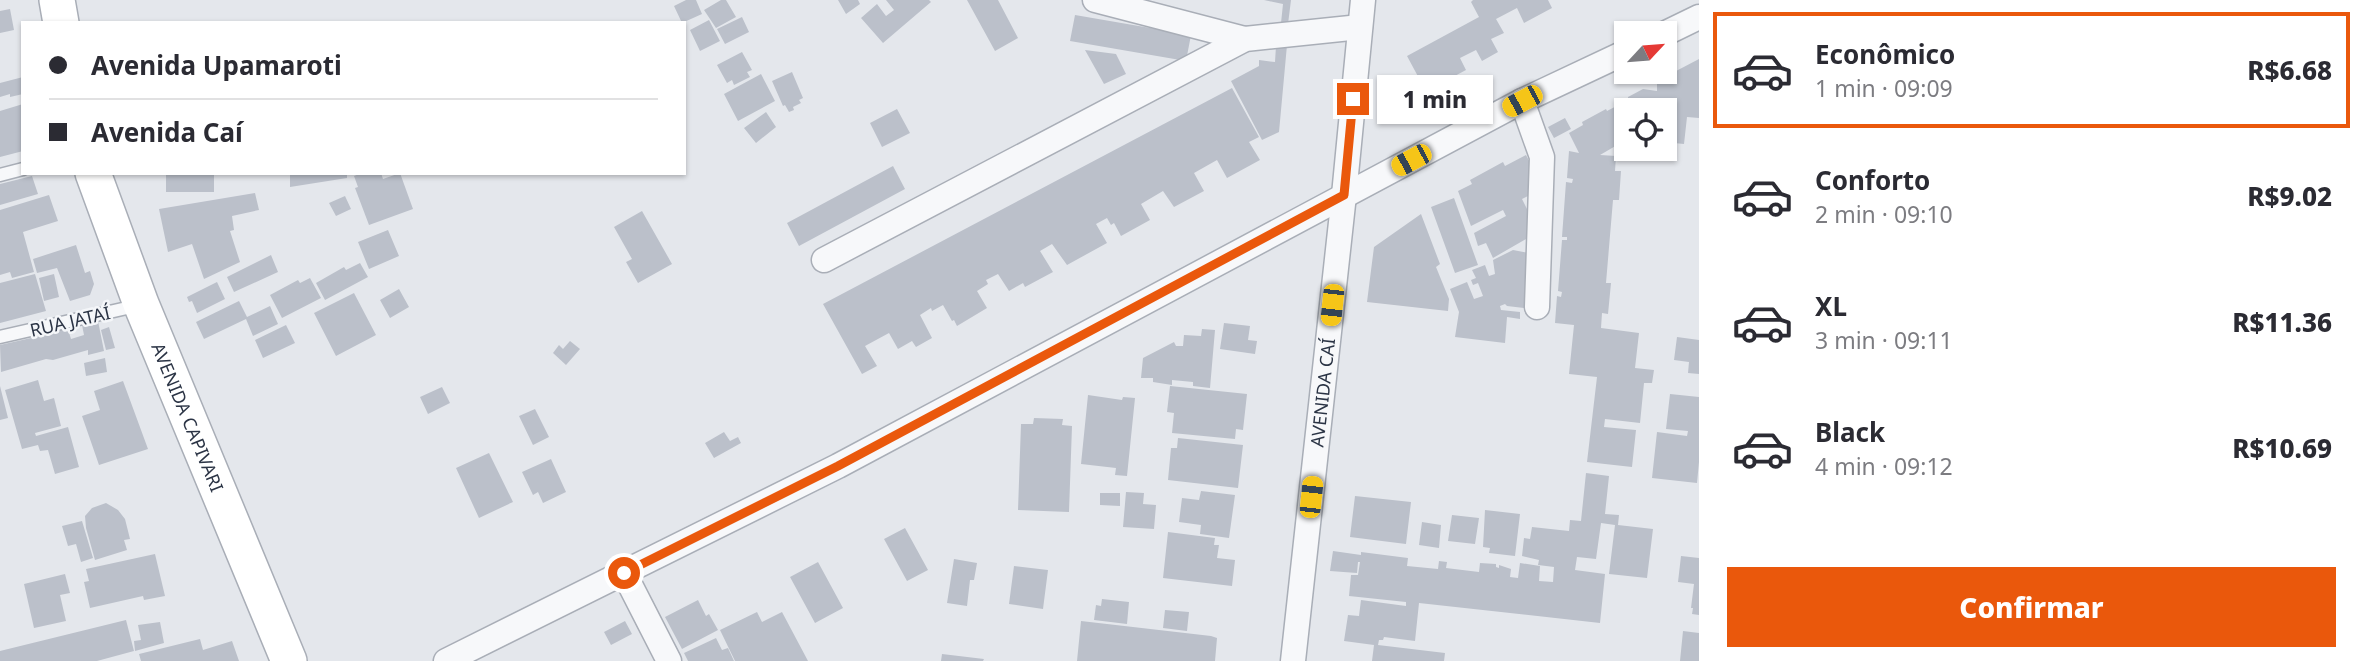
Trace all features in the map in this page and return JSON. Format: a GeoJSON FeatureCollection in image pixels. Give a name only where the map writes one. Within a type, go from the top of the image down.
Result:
{"type":"FeatureCollection","features":[{"type":"Feature","properties":{"kind":"street"},"geometry":{"type":"LineString","coordinates":[[57,0],[61,21]]}},
{"type":"Feature","properties":{"kind":"street"},"geometry":{"type":"LineString","coordinates":[[1095,0],[1245,39],[1360,27]]}},
{"type":"Feature","properties":{"kind":"street","name":"AVENIDA CAÍ"},"geometry":{"type":"LineString","coordinates":[[1293,661],[1363,0]]}},
{"type":"Feature","properties":{"kind":"street"},"geometry":{"type":"LineString","coordinates":[[1677,28],[1699,17]]}},
{"type":"Feature","properties":{"kind":"street"},"geometry":{"type":"LineString","coordinates":[[824,260],[1245,39]]}},
{"type":"Feature","properties":{"kind":"street"},"geometry":{"type":"LineString","coordinates":[[446,661],[850,460],[1522,101],[1614,58]]}},
{"type":"Feature","properties":{"kind":"street"},"geometry":{"type":"LineString","coordinates":[[1522,101],[1542,157],[1537,307]]}},
{"type":"Feature","properties":{"kind":"street","name":"AVENIDA CAPIVARI"},"geometry":{"type":"LineString","coordinates":[[94,175],[141,304],[289,661]]}},
{"type":"Feature","properties":{"kind":"street"},"geometry":{"type":"LineString","coordinates":[[624,573],[669,661]]}},
{"type":"Feature","properties":{"kind":"lane"},"geometry":{"type":"LineString","coordinates":[[0,176],[21,170]]}},
{"type":"Feature","properties":{"kind":"lane","name":"RUA JATAÍ"},"geometry":{"type":"LineString","coordinates":[[0,337],[141,304]]}},
{"type":"Feature","properties":{"kind":"building"},"geometry":{"type":"Polygon","coordinates":[[[686,0],[696,0],[702,14],[681,21],[674,6],[686,0]]]}},
{"type":"Feature","properties":{"kind":"building"},"geometry":{"type":"Polygon","coordinates":[[[726,0],[736,17],[716,28],[704,10],[726,0]]]}},
{"type":"Feature","properties":{"kind":"building"},"geometry":{"type":"Polygon","coordinates":[[[838,0],[858,0],[860,4],[846,14],[838,0]]]}},
{"type":"Feature","properties":{"kind":"building"},"geometry":{"type":"Polygon","coordinates":[[[886,0],[931,2],[883,43],[861,18],[877,4],[886,16],[894,10],[886,0]]]}},
{"type":"Feature","properties":{"kind":"building"},"geometry":{"type":"Polygon","coordinates":[[[967,0],[998,0],[1018,38],[995,51],[967,0]]]}},
{"type":"Feature","properties":{"kind":"building"},"geometry":{"type":"Polygon","coordinates":[[[1264,0],[1291,0],[1288,24],[1281,23],[1283,4],[1264,0]]]}},
{"type":"Feature","properties":{"kind":"building"},"geometry":{"type":"Polygon","coordinates":[[[1548,0],[1552,8],[1524,23],[1517,8],[1496,19],[1504,33],[1491,39],[1498,52],[1482,61],[1476,50],[1460,58],[1466,70],[1434,87],[1429,78],[1421,82],[1407,56],[1479,17],[1471,2],[1548,0]]]}},
{"type":"Feature","properties":{"kind":"building"},"geometry":{"type":"Polygon","coordinates":[[[10,9],[14,30],[0,33],[0,11],[10,9]]]}},
{"type":"Feature","properties":{"kind":"building"},"geometry":{"type":"Polygon","coordinates":[[[1075,15],[1191,35],[1186,61],[1070,41],[1075,15]]]}},
{"type":"Feature","properties":{"kind":"building"},"geometry":{"type":"Polygon","coordinates":[[[742,17],[749,32],[725,44],[717,29],[742,17]]]}},
{"type":"Feature","properties":{"kind":"building"},"geometry":{"type":"Polygon","coordinates":[[[709,20],[720,41],[700,51],[690,30],[709,20]]]}},
{"type":"Feature","properties":{"kind":"building"},"geometry":{"type":"Polygon","coordinates":[[[1287,45],[1279,132],[1262,140],[1231,81],[1259,66],[1259,60],[1275,62],[1276,46],[1287,45]]]}},
{"type":"Feature","properties":{"kind":"building"},"geometry":{"type":"Polygon","coordinates":[[[1085,50],[1116,54],[1126,74],[1104,84],[1085,50]]]}},
{"type":"Feature","properties":{"kind":"building"},"geometry":{"type":"Polygon","coordinates":[[[742,52],[752,70],[747,72],[750,77],[734,85],[732,80],[727,83],[717,65],[742,52]]]}},
{"type":"Feature","properties":{"kind":"building"},"geometry":{"type":"Polygon","coordinates":[[[1699,59],[1699,118],[1687,117],[1684,144],[1677,143],[1677,98],[1628,98],[1643,89],[1657,91],[1657,84],[1677,84],[1677,71],[1699,59]]]}},
{"type":"Feature","properties":{"kind":"building"},"geometry":{"type":"Polygon","coordinates":[[[792,72],[803,98],[799,100],[801,103],[793,107],[794,110],[789,112],[785,105],[783,106],[772,81],[792,72]]]}},
{"type":"Feature","properties":{"kind":"building"},"geometry":{"type":"Polygon","coordinates":[[[761,74],[775,101],[738,121],[724,94],[761,74]]]}},
{"type":"Feature","properties":{"kind":"building"},"geometry":{"type":"Polygon","coordinates":[[[21,78],[21,94],[0,97],[0,83],[21,78]]]}},
{"type":"Feature","properties":{"kind":"building"},"geometry":{"type":"Polygon","coordinates":[[[1232,88],[1259,137],[1249,142],[1260,160],[1227,178],[1217,160],[1194,173],[1204,191],[1174,207],[1163,191],[1141,204],[1150,220],[1121,236],[1114,223],[1111,225],[1107,218],[1096,224],[1107,243],[1067,265],[1052,244],[1040,251],[1053,272],[1025,287],[1023,283],[1009,291],[998,274],[986,280],[988,284],[977,291],[987,308],[957,326],[943,305],[932,311],[931,308],[920,315],[932,338],[916,347],[912,341],[898,349],[889,333],[865,346],[877,366],[862,374],[823,304],[1232,88]]]}},
{"type":"Feature","properties":{"kind":"building"},"geometry":{"type":"Polygon","coordinates":[[[21,105],[21,152],[0,157],[0,111],[21,105]]]}},
{"type":"Feature","properties":{"kind":"building"},"geometry":{"type":"Polygon","coordinates":[[[1614,107],[1614,147],[1600,155],[1614,156],[1615,171],[1621,171],[1619,200],[1613,200],[1606,283],[1611,283],[1608,314],[1602,313],[1601,328],[1639,333],[1635,368],[1654,370],[1652,383],[1644,383],[1640,423],[1605,419],[1604,427],[1636,430],[1632,467],[1587,462],[1597,377],[1569,374],[1574,325],[1555,323],[1557,296],[1561,297],[1562,292],[1558,291],[1562,240],[1567,240],[1567,237],[1562,237],[1566,182],[1572,183],[1573,179],[1567,178],[1569,151],[1579,153],[1569,133],[1583,125],[1582,122],[1606,109],[1607,111],[1614,107]]]}},
{"type":"Feature","properties":{"kind":"building"},"geometry":{"type":"Polygon","coordinates":[[[897,109],[910,133],[882,147],[870,123],[897,109]]]}},
{"type":"Feature","properties":{"kind":"building"},"geometry":{"type":"Polygon","coordinates":[[[766,112],[776,127],[756,143],[744,128],[766,112]]]}},
{"type":"Feature","properties":{"kind":"building"},"geometry":{"type":"Polygon","coordinates":[[[1565,118],[1571,129],[1554,138],[1548,127],[1565,118]]]}},
{"type":"Feature","properties":{"kind":"building"},"geometry":{"type":"Polygon","coordinates":[[[1526,155],[1537,176],[1536,192],[1522,199],[1534,223],[1533,235],[1493,258],[1486,243],[1478,246],[1474,233],[1506,216],[1503,210],[1471,226],[1458,191],[1472,184],[1470,180],[1503,162],[1505,166],[1526,155]]]}},
{"type":"Feature","properties":{"kind":"building"},"geometry":{"type":"Polygon","coordinates":[[[893,166],[905,189],[799,246],[787,223],[893,166]]]}},
{"type":"Feature","properties":{"kind":"building"},"geometry":{"type":"Polygon","coordinates":[[[166,175],[214,175],[214,192],[166,192],[166,175]]]}},
{"type":"Feature","properties":{"kind":"building"},"geometry":{"type":"Polygon","coordinates":[[[290,175],[347,175],[347,178],[290,187],[290,175]]]}},
{"type":"Feature","properties":{"kind":"building"},"geometry":{"type":"Polygon","coordinates":[[[382,175],[383,179],[401,175],[413,209],[369,225],[355,188],[358,187],[354,176],[382,175]]]}},
{"type":"Feature","properties":{"kind":"building"},"geometry":{"type":"Polygon","coordinates":[[[32,176],[38,194],[0,205],[0,184],[32,176]]]}},
{"type":"Feature","properties":{"kind":"building"},"geometry":{"type":"Polygon","coordinates":[[[255,193],[259,210],[232,216],[234,230],[230,231],[240,262],[204,279],[192,244],[168,252],[159,209],[255,193]]]}},
{"type":"Feature","properties":{"kind":"building"},"geometry":{"type":"Polygon","coordinates":[[[49,195],[58,221],[23,232],[34,272],[12,278],[10,272],[0,275],[0,210],[49,195]]]}},
{"type":"Feature","properties":{"kind":"building"},"geometry":{"type":"Polygon","coordinates":[[[345,196],[351,209],[336,216],[329,203],[345,196]]]}},
{"type":"Feature","properties":{"kind":"building"},"geometry":{"type":"Polygon","coordinates":[[[1454,198],[1478,265],[1455,273],[1431,207],[1454,198]]]}},
{"type":"Feature","properties":{"kind":"building"},"geometry":{"type":"Polygon","coordinates":[[[642,211],[672,264],[638,283],[626,262],[632,259],[614,227],[642,211]]]}},
{"type":"Feature","properties":{"kind":"building"},"geometry":{"type":"Polygon","coordinates":[[[1421,214],[1440,264],[1436,267],[1449,299],[1448,311],[1367,302],[1374,247],[1421,214]]]}},
{"type":"Feature","properties":{"kind":"building"},"geometry":{"type":"Polygon","coordinates":[[[388,230],[399,256],[369,269],[358,242],[388,230]]]}},
{"type":"Feature","properties":{"kind":"building"},"geometry":{"type":"Polygon","coordinates":[[[76,245],[85,273],[90,271],[94,284],[90,295],[70,301],[57,268],[37,273],[33,259],[76,245]]]}},
{"type":"Feature","properties":{"kind":"building"},"geometry":{"type":"Polygon","coordinates":[[[1513,250],[1529,253],[1526,289],[1524,308],[1505,304],[1500,306],[1501,310],[1520,312],[1520,319],[1507,317],[1505,343],[1455,337],[1459,312],[1450,289],[1467,282],[1474,299],[1483,296],[1478,283],[1473,285],[1471,280],[1476,278],[1472,270],[1485,265],[1489,276],[1495,274],[1493,260],[1513,250]]]}},
{"type":"Feature","properties":{"kind":"building"},"geometry":{"type":"Polygon","coordinates":[[[271,255],[278,272],[234,292],[227,277],[271,255]]]}},
{"type":"Feature","properties":{"kind":"building"},"geometry":{"type":"Polygon","coordinates":[[[360,263],[368,277],[325,300],[316,283],[344,267],[346,270],[360,263]]]}},
{"type":"Feature","properties":{"kind":"building"},"geometry":{"type":"Polygon","coordinates":[[[35,274],[46,311],[0,323],[0,283],[35,274]]]}},
{"type":"Feature","properties":{"kind":"building"},"geometry":{"type":"Polygon","coordinates":[[[54,274],[59,297],[44,301],[39,278],[54,274]]]}},
{"type":"Feature","properties":{"kind":"building"},"geometry":{"type":"Polygon","coordinates":[[[310,278],[321,298],[282,318],[270,295],[298,280],[300,283],[310,278]]]}},
{"type":"Feature","properties":{"kind":"building"},"geometry":{"type":"Polygon","coordinates":[[[217,282],[225,299],[197,313],[192,301],[189,302],[187,297],[217,282]]]}},
{"type":"Feature","properties":{"kind":"building"},"geometry":{"type":"Polygon","coordinates":[[[399,289],[409,307],[390,318],[380,300],[399,289]]]}},
{"type":"Feature","properties":{"kind":"building"},"geometry":{"type":"Polygon","coordinates":[[[354,293],[376,335],[336,356],[314,313],[354,293]]]}},
{"type":"Feature","properties":{"kind":"building"},"geometry":{"type":"Polygon","coordinates":[[[239,301],[247,317],[270,306],[278,324],[253,336],[246,319],[204,339],[196,322],[239,301]]]}},
{"type":"Feature","properties":{"kind":"building"},"geometry":{"type":"Polygon","coordinates":[[[98,321],[104,351],[88,355],[88,350],[1,372],[0,345],[40,336],[39,334],[67,326],[71,339],[84,335],[82,325],[98,321]]]}},
{"type":"Feature","properties":{"kind":"building"},"geometry":{"type":"Polygon","coordinates":[[[1224,323],[1250,326],[1248,340],[1257,341],[1255,354],[1220,349],[1224,323]]]}},
{"type":"Feature","properties":{"kind":"building"},"geometry":{"type":"Polygon","coordinates":[[[286,325],[295,343],[263,358],[255,340],[286,325]]]}},
{"type":"Feature","properties":{"kind":"building"},"geometry":{"type":"Polygon","coordinates":[[[109,327],[115,348],[106,350],[101,330],[109,327]]]}},
{"type":"Feature","properties":{"kind":"building"},"geometry":{"type":"Polygon","coordinates":[[[1202,329],[1215,330],[1210,388],[1193,386],[1193,382],[1172,380],[1172,385],[1153,382],[1153,378],[1141,378],[1143,358],[1174,342],[1176,346],[1183,346],[1184,335],[1201,336],[1202,329]]]}},
{"type":"Feature","properties":{"kind":"building"},"geometry":{"type":"Polygon","coordinates":[[[1677,337],[1699,340],[1699,374],[1688,373],[1689,362],[1674,360],[1677,337]]]}},
{"type":"Feature","properties":{"kind":"building"},"geometry":{"type":"Polygon","coordinates":[[[570,341],[580,349],[566,365],[553,353],[559,345],[563,349],[570,341]]]}},
{"type":"Feature","properties":{"kind":"building"},"geometry":{"type":"Polygon","coordinates":[[[105,358],[107,372],[86,376],[84,363],[105,358]]]}},
{"type":"Feature","properties":{"kind":"building"},"geometry":{"type":"Polygon","coordinates":[[[38,380],[44,401],[54,398],[61,426],[35,433],[36,436],[68,427],[79,467],[55,474],[48,450],[40,451],[38,445],[22,449],[5,390],[38,380]]]}},
{"type":"Feature","properties":{"kind":"building"},"geometry":{"type":"Polygon","coordinates":[[[123,381],[148,449],[99,465],[82,416],[100,410],[94,391],[123,381]]]}},
{"type":"Feature","properties":{"kind":"building"},"geometry":{"type":"Polygon","coordinates":[[[0,386],[8,418],[0,420],[0,386]]]}},
{"type":"Feature","properties":{"kind":"building"},"geometry":{"type":"Polygon","coordinates":[[[1170,386],[1247,394],[1243,430],[1236,429],[1235,439],[1172,433],[1174,413],[1167,412],[1170,386]]]}},
{"type":"Feature","properties":{"kind":"building"},"geometry":{"type":"Polygon","coordinates":[[[442,387],[450,403],[428,414],[420,397],[442,387]]]}},
{"type":"Feature","properties":{"kind":"building"},"geometry":{"type":"Polygon","coordinates":[[[1670,394],[1699,397],[1697,483],[1652,478],[1657,432],[1687,436],[1688,431],[1666,429],[1670,394]]]}},
{"type":"Feature","properties":{"kind":"building"},"geometry":{"type":"Polygon","coordinates":[[[1088,395],[1122,400],[1123,397],[1135,398],[1127,476],[1115,475],[1116,468],[1081,464],[1088,395]]]}},
{"type":"Feature","properties":{"kind":"building"},"geometry":{"type":"Polygon","coordinates":[[[535,409],[549,437],[533,445],[519,416],[535,409]]]}},
{"type":"Feature","properties":{"kind":"building"},"geometry":{"type":"Polygon","coordinates":[[[1034,418],[1063,419],[1062,425],[1072,426],[1069,512],[1018,510],[1021,424],[1033,424],[1034,418]]]}},
{"type":"Feature","properties":{"kind":"building"},"geometry":{"type":"Polygon","coordinates":[[[724,432],[730,441],[738,437],[741,443],[714,458],[705,443],[724,432]]]}},
{"type":"Feature","properties":{"kind":"building"},"geometry":{"type":"Polygon","coordinates":[[[1178,438],[1243,445],[1238,488],[1168,480],[1171,448],[1177,448],[1178,438]]]}},
{"type":"Feature","properties":{"kind":"building"},"geometry":{"type":"Polygon","coordinates":[[[489,453],[513,502],[479,518],[456,468],[489,453]]]}},
{"type":"Feature","properties":{"kind":"building"},"geometry":{"type":"Polygon","coordinates":[[[551,459],[566,492],[543,503],[538,492],[533,495],[522,472],[551,459]]]}},
{"type":"Feature","properties":{"kind":"building"},"geometry":{"type":"Polygon","coordinates":[[[1586,473],[1609,476],[1605,514],[1619,515],[1618,525],[1653,529],[1647,578],[1609,574],[1615,525],[1601,523],[1596,559],[1577,557],[1575,570],[1605,574],[1600,623],[1419,603],[1415,641],[1384,637],[1379,640],[1378,645],[1445,653],[1444,661],[1372,661],[1374,645],[1344,641],[1348,615],[1359,616],[1361,600],[1406,606],[1406,602],[1349,596],[1351,575],[1358,575],[1360,562],[1357,573],[1330,571],[1333,551],[1408,558],[1407,566],[1438,569],[1439,561],[1447,562],[1446,568],[1479,572],[1480,563],[1496,564],[1499,568],[1499,565],[1511,569],[1510,577],[1518,578],[1520,563],[1540,566],[1539,581],[1553,582],[1554,567],[1538,565],[1539,560],[1522,556],[1524,538],[1530,539],[1532,527],[1569,531],[1570,520],[1581,521],[1586,473]]]}},
{"type":"Feature","properties":{"kind":"building"},"geometry":{"type":"Polygon","coordinates":[[[1201,491],[1235,495],[1229,538],[1200,534],[1201,525],[1179,522],[1182,498],[1199,500],[1201,491]]]}},
{"type":"Feature","properties":{"kind":"building"},"geometry":{"type":"Polygon","coordinates":[[[1126,492],[1144,493],[1143,504],[1156,505],[1154,529],[1123,527],[1126,492]]]}},
{"type":"Feature","properties":{"kind":"building"},"geometry":{"type":"Polygon","coordinates":[[[1100,493],[1120,493],[1120,506],[1100,505],[1100,493]]]}},
{"type":"Feature","properties":{"kind":"building"},"geometry":{"type":"Polygon","coordinates":[[[1355,496],[1411,502],[1406,544],[1350,537],[1355,496]]]}},
{"type":"Feature","properties":{"kind":"building"},"geometry":{"type":"Polygon","coordinates":[[[106,503],[118,510],[125,519],[130,539],[124,540],[127,550],[95,560],[85,516],[92,508],[106,503]]]}},
{"type":"Feature","properties":{"kind":"building"},"geometry":{"type":"Polygon","coordinates":[[[1485,510],[1520,514],[1515,556],[1489,553],[1490,548],[1483,547],[1485,510]]]}},
{"type":"Feature","properties":{"kind":"building"},"geometry":{"type":"Polygon","coordinates":[[[1452,515],[1479,518],[1475,544],[1448,541],[1452,515]]]}},
{"type":"Feature","properties":{"kind":"building"},"geometry":{"type":"Polygon","coordinates":[[[82,521],[93,558],[81,562],[76,544],[68,546],[62,526],[82,521]]]}},
{"type":"Feature","properties":{"kind":"building"},"geometry":{"type":"Polygon","coordinates":[[[1422,522],[1441,525],[1439,548],[1419,545],[1422,522]]]}},
{"type":"Feature","properties":{"kind":"building"},"geometry":{"type":"Polygon","coordinates":[[[905,528],[928,570],[907,581],[884,539],[905,528]]]}},
{"type":"Feature","properties":{"kind":"building"},"geometry":{"type":"Polygon","coordinates":[[[1168,532],[1215,538],[1214,545],[1219,545],[1217,558],[1235,560],[1232,586],[1163,578],[1168,532]]]}},
{"type":"Feature","properties":{"kind":"building"},"geometry":{"type":"Polygon","coordinates":[[[155,554],[165,596],[144,600],[143,596],[90,608],[84,582],[89,581],[86,569],[155,554]]]}},
{"type":"Feature","properties":{"kind":"building"},"geometry":{"type":"Polygon","coordinates":[[[1681,556],[1699,558],[1699,615],[1692,614],[1691,608],[1694,584],[1678,582],[1681,556]]]}},
{"type":"Feature","properties":{"kind":"building"},"geometry":{"type":"Polygon","coordinates":[[[954,559],[977,563],[974,580],[970,580],[967,606],[947,603],[954,559]]]}},
{"type":"Feature","properties":{"kind":"building"},"geometry":{"type":"Polygon","coordinates":[[[818,562],[843,608],[815,623],[790,577],[818,562]]]}},
{"type":"Feature","properties":{"kind":"building"},"geometry":{"type":"Polygon","coordinates":[[[1014,566],[1048,570],[1043,609],[1009,604],[1014,566]]]}},
{"type":"Feature","properties":{"kind":"building"},"geometry":{"type":"Polygon","coordinates":[[[65,574],[70,593],[60,595],[66,621],[34,628],[24,584],[65,574]]]}},
{"type":"Feature","properties":{"kind":"building"},"geometry":{"type":"Polygon","coordinates":[[[1102,599],[1129,602],[1127,624],[1094,620],[1096,605],[1101,606],[1102,599]]]}},
{"type":"Feature","properties":{"kind":"building"},"geometry":{"type":"Polygon","coordinates":[[[698,600],[706,616],[709,614],[718,630],[682,649],[665,617],[698,600]]]}},
{"type":"Feature","properties":{"kind":"building"},"geometry":{"type":"Polygon","coordinates":[[[1165,610],[1189,612],[1187,631],[1163,628],[1165,610]]]}},
{"type":"Feature","properties":{"kind":"building"},"geometry":{"type":"Polygon","coordinates":[[[757,612],[762,622],[782,612],[808,661],[735,661],[720,630],[757,612]]]}},
{"type":"Feature","properties":{"kind":"building"},"geometry":{"type":"Polygon","coordinates":[[[126,620],[134,651],[97,661],[0,661],[0,651],[126,620]]]}},
{"type":"Feature","properties":{"kind":"building"},"geometry":{"type":"Polygon","coordinates":[[[625,621],[632,634],[611,645],[604,632],[625,621]]]}},
{"type":"Feature","properties":{"kind":"building"},"geometry":{"type":"Polygon","coordinates":[[[1081,621],[1211,636],[1217,638],[1215,661],[1077,661],[1081,621]]]}},
{"type":"Feature","properties":{"kind":"building"},"geometry":{"type":"Polygon","coordinates":[[[160,622],[164,643],[135,651],[134,641],[141,640],[138,625],[160,622]]]}},
{"type":"Feature","properties":{"kind":"building"},"geometry":{"type":"Polygon","coordinates":[[[1683,631],[1699,633],[1699,661],[1680,661],[1683,631]]]}},
{"type":"Feature","properties":{"kind":"building"},"geometry":{"type":"Polygon","coordinates":[[[716,638],[722,650],[728,648],[734,661],[688,661],[684,653],[716,638]]]}},
{"type":"Feature","properties":{"kind":"building"},"geometry":{"type":"Polygon","coordinates":[[[200,639],[203,650],[232,641],[239,661],[141,661],[139,654],[200,639]]]}},
{"type":"Feature","properties":{"kind":"building"},"geometry":{"type":"Polygon","coordinates":[[[942,654],[984,659],[941,661],[942,654]]]}},
{"type":"Feature","properties":{"kind":"route"},"geometry":{"type":"LineString","coordinates":[[624,573],[838,466],[1344,195],[1353,99]]}}]}
